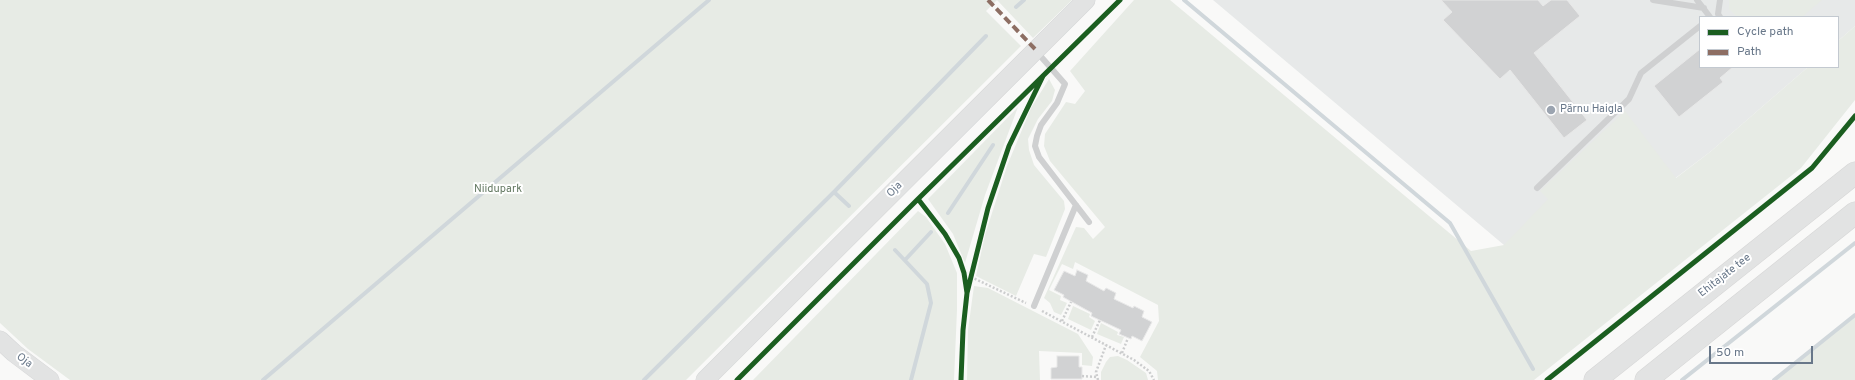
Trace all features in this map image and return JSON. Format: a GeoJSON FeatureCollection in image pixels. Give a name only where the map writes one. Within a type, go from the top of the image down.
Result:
{"type":"FeatureCollection","features":[{"type":"Feature","properties":{"kind":"highway","name":"Ehitajate tee"},"geometry":{"type":"LineString","coordinates":[[1595,380],[1855,173]]}},
{"type":"Feature","properties":{"kind":"highway"},"geometry":{"type":"LineString","coordinates":[[1646,380],[1855,214]]}},
{"type":"Feature","properties":{"kind":"street","name":"Oja"},"geometry":{"type":"LineString","coordinates":[[705,380],[1035,49],[1086,0]]}},
{"type":"Feature","properties":{"kind":"street","name":"Oja"},"geometry":{"type":"LineString","coordinates":[[0,340],[14,353],[50,380]]}},
{"type":"Feature","properties":{"kind":"lane"},"geometry":{"type":"LineString","coordinates":[[1653,0],[1704,8]]}},
{"type":"Feature","properties":{"kind":"lane"},"geometry":{"type":"LineString","coordinates":[[1697,0],[1704,8],[1715,16],[1720,0]]}},
{"type":"Feature","properties":{"kind":"lane"},"geometry":{"type":"LineString","coordinates":[[1537,188],[1629,99],[1641,73],[1699,27]]}},
{"type":"Feature","properties":{"kind":"lane"},"geometry":{"type":"LineString","coordinates":[[1035,49],[1065,84],[1056,103],[1041,125],[1035,146],[1043,163],[1089,222]]}},
{"type":"Feature","properties":{"kind":"lane"},"geometry":{"type":"LineString","coordinates":[[1034,306],[1076,205]]}},
{"type":"Feature","properties":{"kind":"path"},"geometry":{"type":"LineString","coordinates":[[969,279],[973,269]]}},
{"type":"Feature","properties":{"kind":"path"},"geometry":{"type":"LineString","coordinates":[[964,273],[969,279],[1034,306],[1122,353],[1149,371],[1154,380]]}},
{"type":"Feature","properties":{"kind":"path"},"geometry":{"type":"LineString","coordinates":[[1062,321],[1071,302]]}},
{"type":"Feature","properties":{"kind":"path"},"geometry":{"type":"LineString","coordinates":[[1092,337],[1100,320]]}},
{"type":"Feature","properties":{"kind":"path"},"geometry":{"type":"LineString","coordinates":[[1122,353],[1128,338]]}},
{"type":"Feature","properties":{"kind":"path"},"geometry":{"type":"LineString","coordinates":[[1082,376],[1098,379],[1096,372],[1106,344]]}},
{"type":"Feature","properties":{"kind":"shaded area","name":"Pärnu Haigla"},"geometry":{"type":"Polygon","coordinates":[[[1213,0],[1855,0],[1855,26],[1839,40],[1839,16],[1699,16],[1699,68],[1807,68],[1710,152],[1572,256],[1504,245],[1213,0]]]}},
{"type":"Feature","properties":{"kind":"green space","name":"Niidupark"},"geometry":{"type":"Polygon","coordinates":[[[0,0],[997,0],[986,11],[1021,46],[686,380],[70,380],[28,349],[0,323],[0,0]]]}},
{"type":"Feature","properties":{"kind":"green space"},"geometry":{"type":"Polygon","coordinates":[[[997,0],[1072,0],[1033,38],[997,0]]]}},
{"type":"Feature","properties":{"kind":"green space"},"geometry":{"type":"Polygon","coordinates":[[[1134,0],[1170,0],[1471,251],[1504,245],[1548,199],[1540,191],[1625,111],[1676,178],[1710,152],[1807,68],[1839,68],[1839,40],[1855,26],[1855,100],[1801,168],[1534,380],[1158,380],[1157,371],[1140,357],[1159,321],[1158,305],[1075,262],[1073,269],[1062,264],[1049,290],[1061,296],[1060,300],[1067,303],[1061,315],[1054,312],[1050,303],[1044,298],[1076,227],[1084,228],[1093,239],[1105,227],[1050,161],[1044,146],[1045,134],[1066,102],[1075,104],[1085,91],[1070,71],[1134,0]]]}},
{"type":"Feature","properties":{"kind":"green space"},"geometry":{"type":"Polygon","coordinates":[[[1729,0],[1822,0],[1803,16],[1736,16],[1729,9],[1729,0]]]}},
{"type":"Feature","properties":{"kind":"green space"},"geometry":{"type":"Polygon","coordinates":[[[1049,79],[1055,90],[1052,101],[1038,119],[1028,139],[1029,150],[1034,165],[1064,201],[1065,209],[1046,257],[1034,254],[1016,296],[976,276],[985,235],[1007,166],[1031,108],[1049,79]]]}},
{"type":"Feature","properties":{"kind":"green space"},"geometry":{"type":"Polygon","coordinates":[[[1018,107],[985,195],[965,263],[953,234],[928,199],[1018,107]]]}},
{"type":"Feature","properties":{"kind":"green space"},"geometry":{"type":"Polygon","coordinates":[[[918,211],[926,217],[945,244],[957,273],[954,380],[753,380],[918,211]]]}},
{"type":"Feature","properties":{"kind":"green space"},"geometry":{"type":"Polygon","coordinates":[[[974,286],[988,288],[1078,334],[1093,357],[1092,366],[1082,365],[1082,353],[1039,351],[1040,380],[967,380],[968,330],[974,286]]]}},
{"type":"Feature","properties":{"kind":"green space"},"geometry":{"type":"Polygon","coordinates":[[[1073,306],[1090,314],[1089,317],[1095,321],[1091,330],[1068,319],[1073,306]]]}},
{"type":"Feature","properties":{"kind":"green space"},"geometry":{"type":"Polygon","coordinates":[[[1855,314],[1855,380],[1774,380],[1855,314]]]}},
{"type":"Feature","properties":{"kind":"green space"},"geometry":{"type":"Polygon","coordinates":[[[1101,323],[1118,332],[1117,335],[1124,337],[1121,344],[1097,334],[1101,323]]]}},
{"type":"Feature","properties":{"kind":"green space"},"geometry":{"type":"Polygon","coordinates":[[[1118,356],[1127,360],[1146,373],[1148,380],[1101,380],[1101,372],[1106,362],[1110,357],[1118,356]]]}},
{"type":"Feature","properties":{"kind":"building","name":"Pärnu Haigla"},"geometry":{"type":"Polygon","coordinates":[[[1441,0],[1538,0],[1543,6],[1551,0],[1567,0],[1580,16],[1534,53],[1587,120],[1564,138],[1510,70],[1500,79],[1443,20],[1452,12],[1441,0]]]}},
{"type":"Feature","properties":{"kind":"building"},"geometry":{"type":"Polygon","coordinates":[[[1699,50],[1699,68],[1732,68],[1720,78],[1723,82],[1679,117],[1654,86],[1699,50]]]}},
{"type":"Feature","properties":{"kind":"building"},"geometry":{"type":"Polygon","coordinates":[[[1077,270],[1088,275],[1086,281],[1104,291],[1106,288],[1116,293],[1114,299],[1133,308],[1134,306],[1144,311],[1142,317],[1152,322],[1142,341],[1132,336],[1131,339],[1119,334],[1121,330],[1091,316],[1092,313],[1063,297],[1064,295],[1054,290],[1064,271],[1075,276],[1077,270]]]}},
{"type":"Feature","properties":{"kind":"building"},"geometry":{"type":"Polygon","coordinates":[[[1057,356],[1079,356],[1079,367],[1082,367],[1082,379],[1051,379],[1051,368],[1057,367],[1057,356]]]}},
{"type":"Feature","properties":{"kind":"waterway"},"geometry":{"type":"LineString","coordinates":[[263,380],[709,0]]}},
{"type":"Feature","properties":{"kind":"waterway"},"geometry":{"type":"LineString","coordinates":[[1016,7],[1024,0]]}},
{"type":"Feature","properties":{"kind":"waterway"},"geometry":{"type":"LineString","coordinates":[[1184,0],[1450,223],[1533,369]]}},
{"type":"Feature","properties":{"kind":"waterway"},"geometry":{"type":"LineString","coordinates":[[644,380],[834,192],[986,36]]}},
{"type":"Feature","properties":{"kind":"waterway"},"geometry":{"type":"LineString","coordinates":[[948,213],[993,145]]}},
{"type":"Feature","properties":{"kind":"waterway"},"geometry":{"type":"LineString","coordinates":[[834,192],[849,206]]}},
{"type":"Feature","properties":{"kind":"waterway"},"geometry":{"type":"LineString","coordinates":[[905,260],[931,232]]}},
{"type":"Feature","properties":{"kind":"waterway"},"geometry":{"type":"LineString","coordinates":[[1682,380],[1855,243]]}},
{"type":"Feature","properties":{"kind":"waterway"},"geometry":{"type":"LineString","coordinates":[[895,250],[927,284],[931,303],[911,380]]}},
{"type":"Feature","properties":{"kind":"waterway"},"geometry":{"type":"LineString","coordinates":[[1774,380],[1855,315]]}},
{"type":"Feature","properties":{"kind":"marked path"},"geometry":{"type":"LineString","coordinates":[[988,0],[1035,49]]}},
{"type":"Feature","properties":{"kind":"cycle path"},"geometry":{"type":"LineString","coordinates":[[918,199],[1120,0]]}},
{"type":"Feature","properties":{"kind":"cycle path"},"geometry":{"type":"LineString","coordinates":[[961,380],[963,330],[967,293],[988,208],[1009,146],[1043,76]]}},
{"type":"Feature","properties":{"kind":"cycle path"},"geometry":{"type":"LineString","coordinates":[[1547,380],[1812,168],[1855,116]]}},
{"type":"Feature","properties":{"kind":"cycle path"},"geometry":{"type":"LineString","coordinates":[[737,380],[918,199],[945,234],[959,258],[964,273],[967,293]]}},
{"type":"Feature","properties":{"kind":"place","name":"Pärnu Haigla"},"geometry":{"type":"Point","coordinates":[1551,110]}}]}
